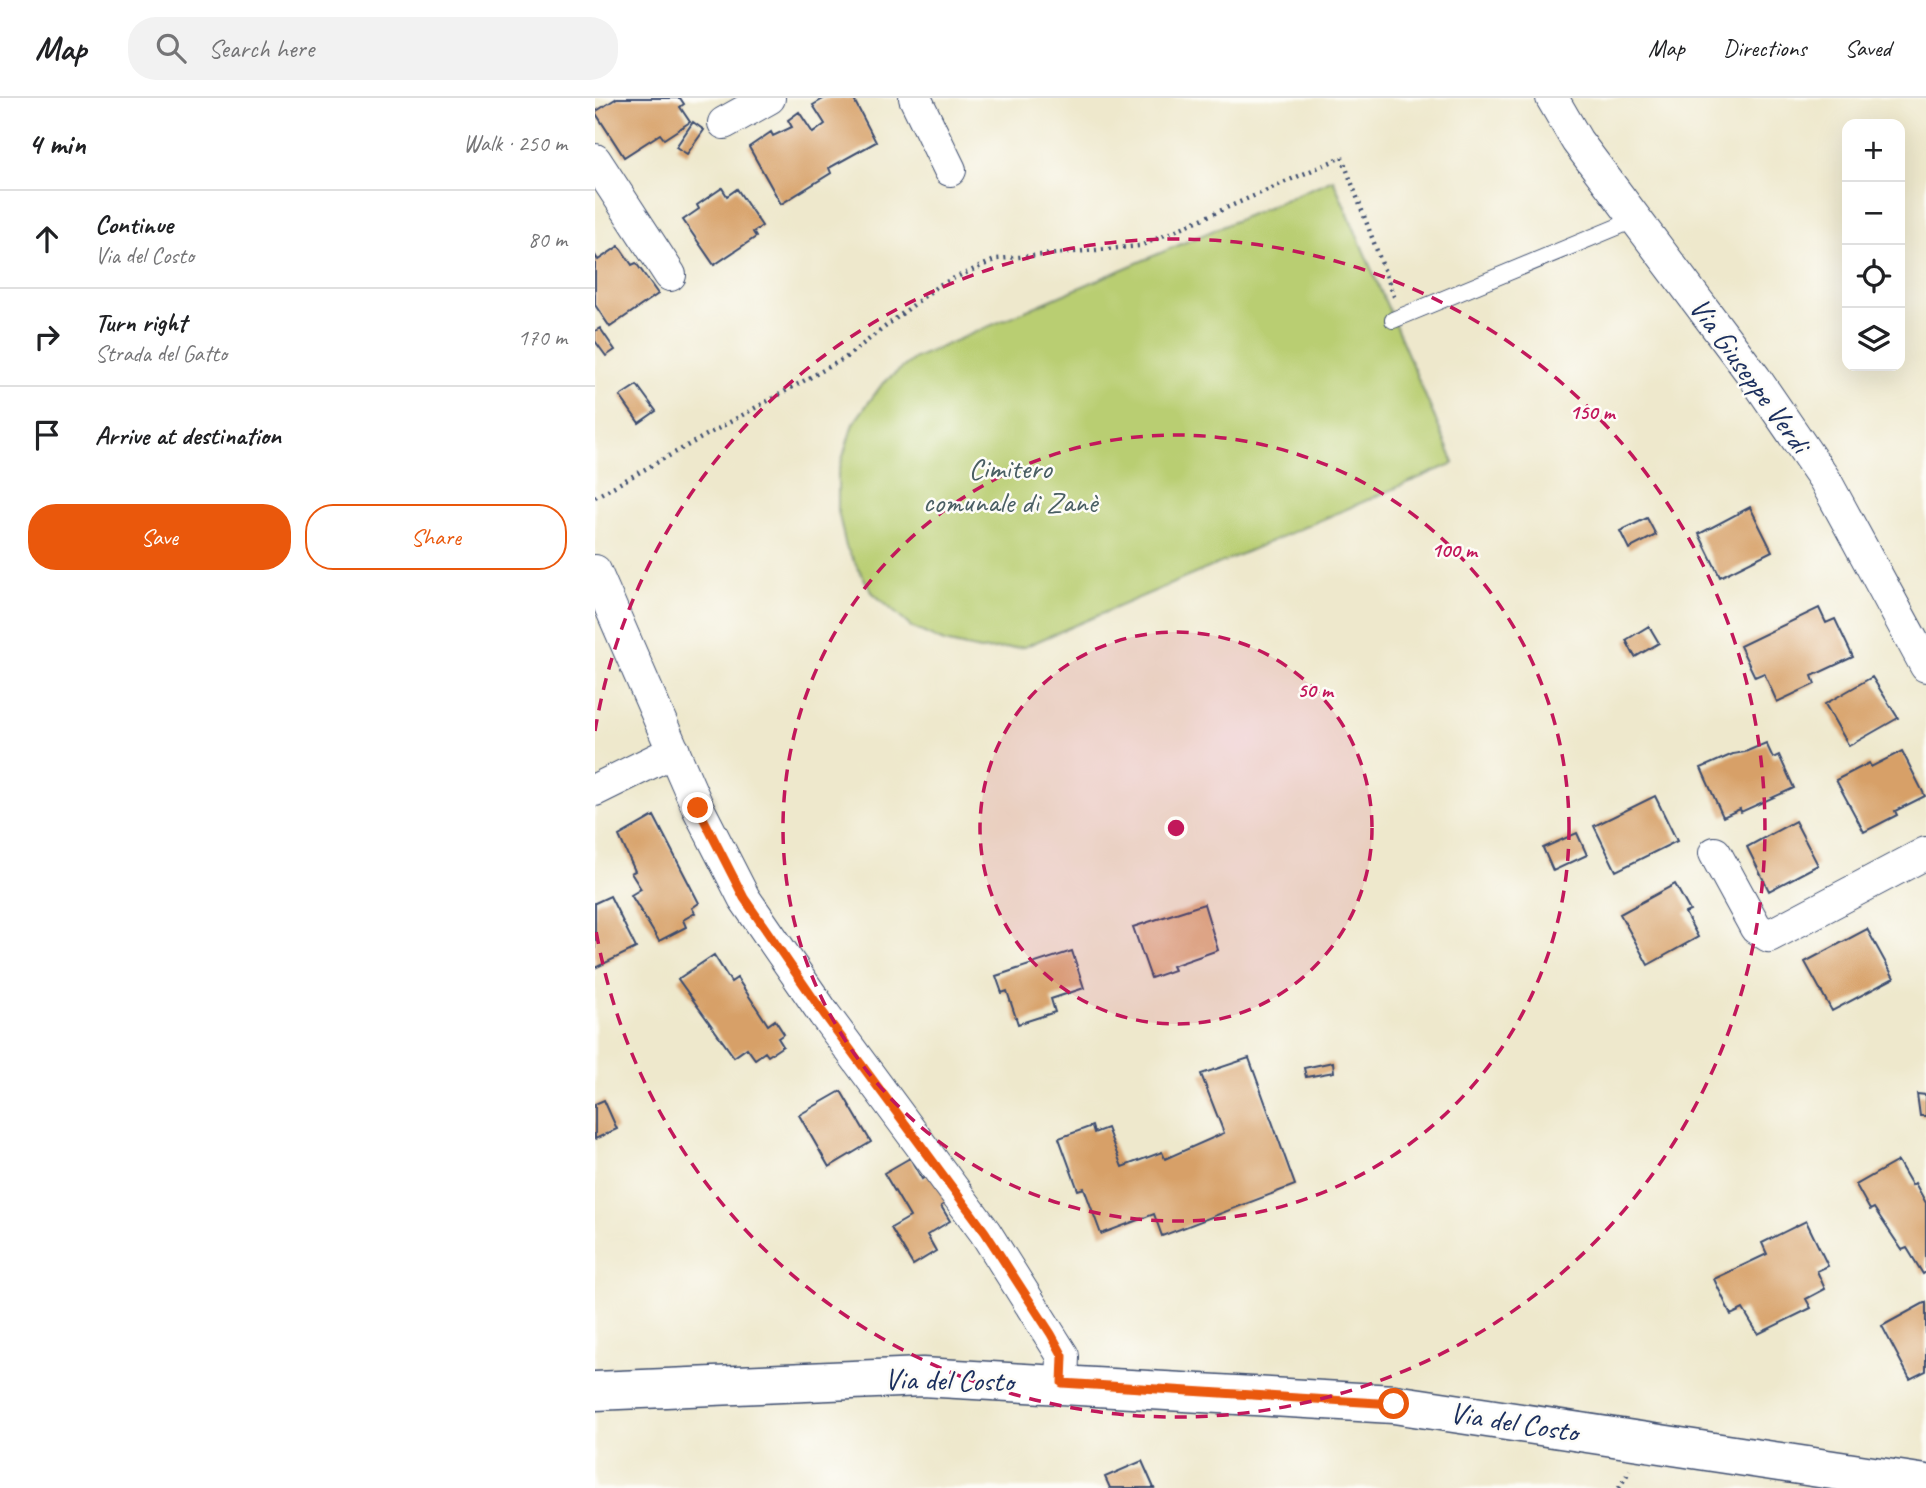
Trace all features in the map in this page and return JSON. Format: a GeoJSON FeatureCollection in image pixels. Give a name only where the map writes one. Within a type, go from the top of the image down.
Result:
{"type":"FeatureCollection","features":[{"type":"Feature","properties":{"kind":"main road","name":"Via del Costo"},"geometry":{"type":"LineString","coordinates":[[595,1391],[922,1377],[1394,1404],[1926,1484]]}},
{"type":"Feature","properties":{"kind":"street"},"geometry":{"type":"LineString","coordinates":[[724,123],[769,98]]}},
{"type":"Feature","properties":{"kind":"street"},"geometry":{"type":"LineString","coordinates":[[915,98],[950,170]]}},
{"type":"Feature","properties":{"kind":"street","name":"Via Giuseppe Verdi"},"geometry":{"type":"LineString","coordinates":[[1552,98],[1577,141],[1755,378],[1825,480],[1926,666]]}},
{"type":"Feature","properties":{"kind":"street"},"geometry":{"type":"LineString","coordinates":[[595,160],[670,275]]}},
{"type":"Feature","properties":{"kind":"street"},"geometry":{"type":"LineString","coordinates":[[595,571],[698,808],[744,898],[824,1014],[985,1232],[1063,1356],[1062,1383]]}},
{"type":"Feature","properties":{"kind":"street"},"geometry":{"type":"LineString","coordinates":[[595,790],[674,751]]}},
{"type":"Feature","properties":{"kind":"street"},"geometry":{"type":"LineString","coordinates":[[1715,853],[1756,928],[1769,936],[1926,853]]}},
{"type":"Feature","properties":{"kind":"lane"},"geometry":{"type":"LineString","coordinates":[[1397,318],[1634,220]]}},
{"type":"Feature","properties":{"kind":"path"},"geometry":{"type":"LineString","coordinates":[[595,497],[845,358],[939,285],[997,259],[1140,246],[1342,157],[1397,318]]}},
{"type":"Feature","properties":{"kind":"green space","name":"Cimitero comunale di Zanè"},"geometry":{"type":"Polygon","coordinates":[[[1333,179],[1454,463],[1024,647],[980,650],[944,642],[911,627],[872,592],[846,547],[838,511],[838,473],[853,424],[883,383],[915,358],[1333,179]]]}},
{"type":"Feature","properties":{"kind":"building"},"geometry":{"type":"Polygon","coordinates":[[[617,98],[680,98],[684,104],[680,107],[690,122],[664,139],[660,134],[624,157],[595,112],[617,98]]]}},
{"type":"Feature","properties":{"kind":"building"},"geometry":{"type":"Polygon","coordinates":[[[825,98],[853,98],[876,142],[829,168],[831,173],[781,204],[749,147],[771,132],[773,136],[792,127],[788,120],[799,112],[813,133],[825,124],[813,105],[825,98]]]}},
{"type":"Feature","properties":{"kind":"building"},"geometry":{"type":"Polygon","coordinates":[[[693,122],[704,130],[687,154],[676,147],[693,122]]]}},
{"type":"Feature","properties":{"kind":"building"},"geometry":{"type":"Polygon","coordinates":[[[722,188],[727,196],[737,189],[762,226],[753,232],[756,237],[714,265],[683,220],[699,209],[697,205],[722,188]]]}},
{"type":"Feature","properties":{"kind":"building"},"geometry":{"type":"Polygon","coordinates":[[[619,246],[632,265],[636,263],[658,294],[610,327],[595,305],[595,255],[598,260],[619,246]]]}},
{"type":"Feature","properties":{"kind":"building"},"geometry":{"type":"Polygon","coordinates":[[[600,328],[615,350],[606,356],[595,341],[595,331],[600,328]]]}},
{"type":"Feature","properties":{"kind":"building"},"geometry":{"type":"Polygon","coordinates":[[[637,385],[656,411],[639,423],[620,396],[637,385]]]}},
{"type":"Feature","properties":{"kind":"building"},"geometry":{"type":"Polygon","coordinates":[[[1750,507],[1772,551],[1720,577],[1699,534],[1750,507]]]}},
{"type":"Feature","properties":{"kind":"building"},"geometry":{"type":"Polygon","coordinates":[[[1647,518],[1656,535],[1629,549],[1620,531],[1647,518]]]}},
{"type":"Feature","properties":{"kind":"building"},"geometry":{"type":"Polygon","coordinates":[[[1819,608],[1826,623],[1835,619],[1853,657],[1812,676],[1815,684],[1777,702],[1764,673],[1755,677],[1740,646],[1819,608]]]}},
{"type":"Feature","properties":{"kind":"building"},"geometry":{"type":"Polygon","coordinates":[[[1649,626],[1659,643],[1635,657],[1626,640],[1649,626]]]}},
{"type":"Feature","properties":{"kind":"building"},"geometry":{"type":"Polygon","coordinates":[[[1872,677],[1898,718],[1849,746],[1825,704],[1872,677]]]}},
{"type":"Feature","properties":{"kind":"building"},"geometry":{"type":"Polygon","coordinates":[[[1766,743],[1773,758],[1779,755],[1794,788],[1741,812],[1740,809],[1723,817],[1701,768],[1766,743]]]}},
{"type":"Feature","properties":{"kind":"building"},"geometry":{"type":"Polygon","coordinates":[[[1902,751],[1925,796],[1895,811],[1897,815],[1864,832],[1836,780],[1869,763],[1871,767],[1902,751]]]}},
{"type":"Feature","properties":{"kind":"building"},"geometry":{"type":"Polygon","coordinates":[[[1655,796],[1677,841],[1616,871],[1594,826],[1655,796]]]}},
{"type":"Feature","properties":{"kind":"building"},"geometry":{"type":"Polygon","coordinates":[[[654,816],[699,903],[692,908],[695,913],[683,920],[686,927],[659,941],[631,895],[641,889],[631,873],[635,871],[619,836],[654,816]]]}},
{"type":"Feature","properties":{"kind":"building"},"geometry":{"type":"Polygon","coordinates":[[[1795,821],[1818,865],[1769,891],[1747,847],[1795,821]]]}},
{"type":"Feature","properties":{"kind":"building"},"geometry":{"type":"Polygon","coordinates":[[[1577,833],[1587,855],[1553,871],[1543,848],[1577,833]]]}},
{"type":"Feature","properties":{"kind":"building"},"geometry":{"type":"Polygon","coordinates":[[[1675,884],[1690,911],[1685,913],[1698,937],[1648,965],[1620,914],[1675,884]]]}},
{"type":"Feature","properties":{"kind":"building"},"geometry":{"type":"Polygon","coordinates":[[[610,896],[636,948],[595,968],[595,903],[610,896]]]}},
{"type":"Feature","properties":{"kind":"building"},"geometry":{"type":"Polygon","coordinates":[[[1204,904],[1218,950],[1172,966],[1174,970],[1151,978],[1133,927],[1204,904]]]}},
{"type":"Feature","properties":{"kind":"building"},"geometry":{"type":"Polygon","coordinates":[[[1867,929],[1894,978],[1832,1011],[1805,962],[1867,929]]]}},
{"type":"Feature","properties":{"kind":"building"},"geometry":{"type":"Polygon","coordinates":[[[1072,951],[1084,988],[1051,999],[1055,1012],[1018,1024],[1007,991],[1002,993],[996,976],[1072,951]]]}},
{"type":"Feature","properties":{"kind":"building"},"geometry":{"type":"Polygon","coordinates":[[[714,955],[731,982],[737,978],[768,1025],[775,1020],[784,1034],[778,1038],[783,1046],[768,1056],[765,1052],[755,1059],[747,1048],[734,1057],[678,979],[714,955]]]}},
{"type":"Feature","properties":{"kind":"building"},"geometry":{"type":"Polygon","coordinates":[[[1249,1058],[1295,1185],[1162,1236],[1154,1214],[1101,1234],[1084,1188],[1078,1190],[1059,1138],[1092,1126],[1094,1133],[1107,1128],[1122,1167],[1162,1152],[1165,1159],[1224,1133],[1201,1074],[1249,1058]]]}},
{"type":"Feature","properties":{"kind":"building"},"geometry":{"type":"Polygon","coordinates":[[[1333,1062],[1334,1072],[1306,1077],[1304,1068],[1333,1062]]]}},
{"type":"Feature","properties":{"kind":"building"},"geometry":{"type":"Polygon","coordinates":[[[841,1091],[871,1142],[829,1167],[799,1115],[841,1091]]]}},
{"type":"Feature","properties":{"kind":"building"},"geometry":{"type":"Polygon","coordinates":[[[1917,1094],[1926,1095],[1926,1116],[1920,1116],[1917,1094]]]}},
{"type":"Feature","properties":{"kind":"building"},"geometry":{"type":"Polygon","coordinates":[[[604,1100],[617,1129],[595,1139],[595,1104],[604,1100]]]}},
{"type":"Feature","properties":{"kind":"building"},"geometry":{"type":"Polygon","coordinates":[[[910,1158],[922,1179],[930,1174],[951,1200],[941,1206],[950,1221],[927,1235],[936,1251],[913,1265],[891,1228],[910,1217],[884,1173],[910,1158]]]}},
{"type":"Feature","properties":{"kind":"building"},"geometry":{"type":"Polygon","coordinates":[[[1898,1161],[1926,1203],[1926,1272],[1923,1274],[1907,1248],[1902,1250],[1874,1208],[1870,1210],[1856,1185],[1898,1161]]]}},
{"type":"Feature","properties":{"kind":"building"},"geometry":{"type":"Polygon","coordinates":[[[1806,1221],[1828,1266],[1817,1271],[1825,1289],[1806,1299],[1811,1308],[1758,1334],[1743,1309],[1731,1315],[1714,1279],[1767,1254],[1762,1243],[1806,1221]]]}},
{"type":"Feature","properties":{"kind":"building"},"geometry":{"type":"Polygon","coordinates":[[[1926,1302],[1926,1371],[1910,1379],[1882,1326],[1926,1302]]]}},
{"type":"Feature","properties":{"kind":"building"},"geometry":{"type":"Polygon","coordinates":[[[1142,1461],[1154,1488],[1110,1488],[1105,1477],[1142,1461]]]}},
{"type":"Feature","properties":{"kind":"route"},"geometry":{"type":"LineString","coordinates":[[698,808],[744,898],[824,1014],[985,1232],[1051,1334],[1063,1356],[1062,1383],[1394,1404]]}}]}
